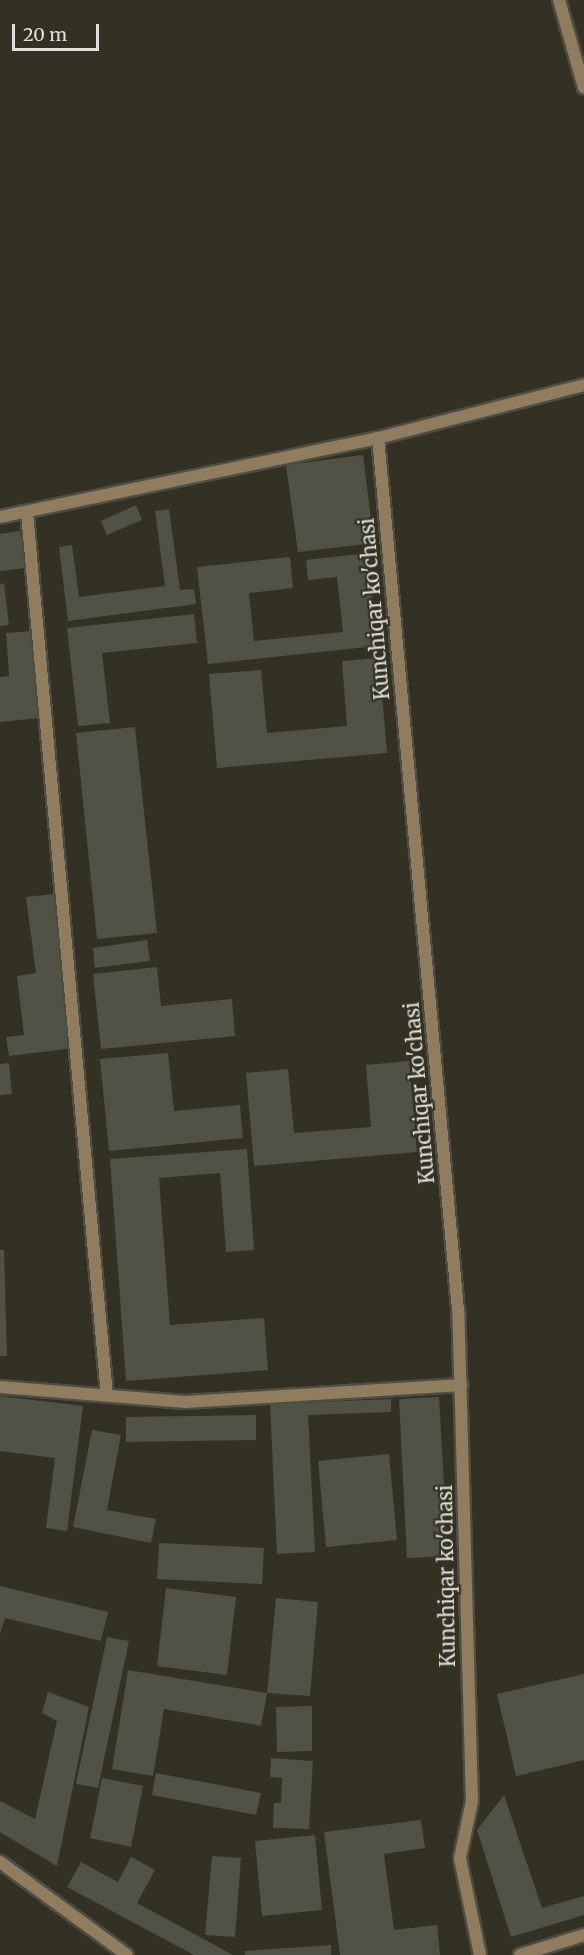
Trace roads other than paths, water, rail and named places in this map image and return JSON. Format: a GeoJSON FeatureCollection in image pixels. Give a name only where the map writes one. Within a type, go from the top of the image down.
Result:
{"type":"FeatureCollection","features":[{"type":"Feature","properties":{"kind":"street"},"geometry":{"type":"LineString","coordinates":[[559,0],[584,88]]}},
{"type":"Feature","properties":{"kind":"street"},"geometry":{"type":"LineString","coordinates":[[0,517],[378,438],[584,385]]}},
{"type":"Feature","properties":{"kind":"street","name":"Kunchiqar ko'chasi"},"geometry":{"type":"LineString","coordinates":[[378,438],[457,1298],[472,1801],[460,1858],[480,1955]]}},
{"type":"Feature","properties":{"kind":"street"},"geometry":{"type":"LineString","coordinates":[[27,513],[107,1395]]}},
{"type":"Feature","properties":{"kind":"street"},"geometry":{"type":"LineString","coordinates":[[0,1387],[185,1402],[461,1385]]}},
{"type":"Feature","properties":{"kind":"street"},"geometry":{"type":"LineString","coordinates":[[0,1862],[127,1955]]}},
{"type":"Feature","properties":{"kind":"street"},"geometry":{"type":"LineString","coordinates":[[520,1955],[584,1935]]}}]}
